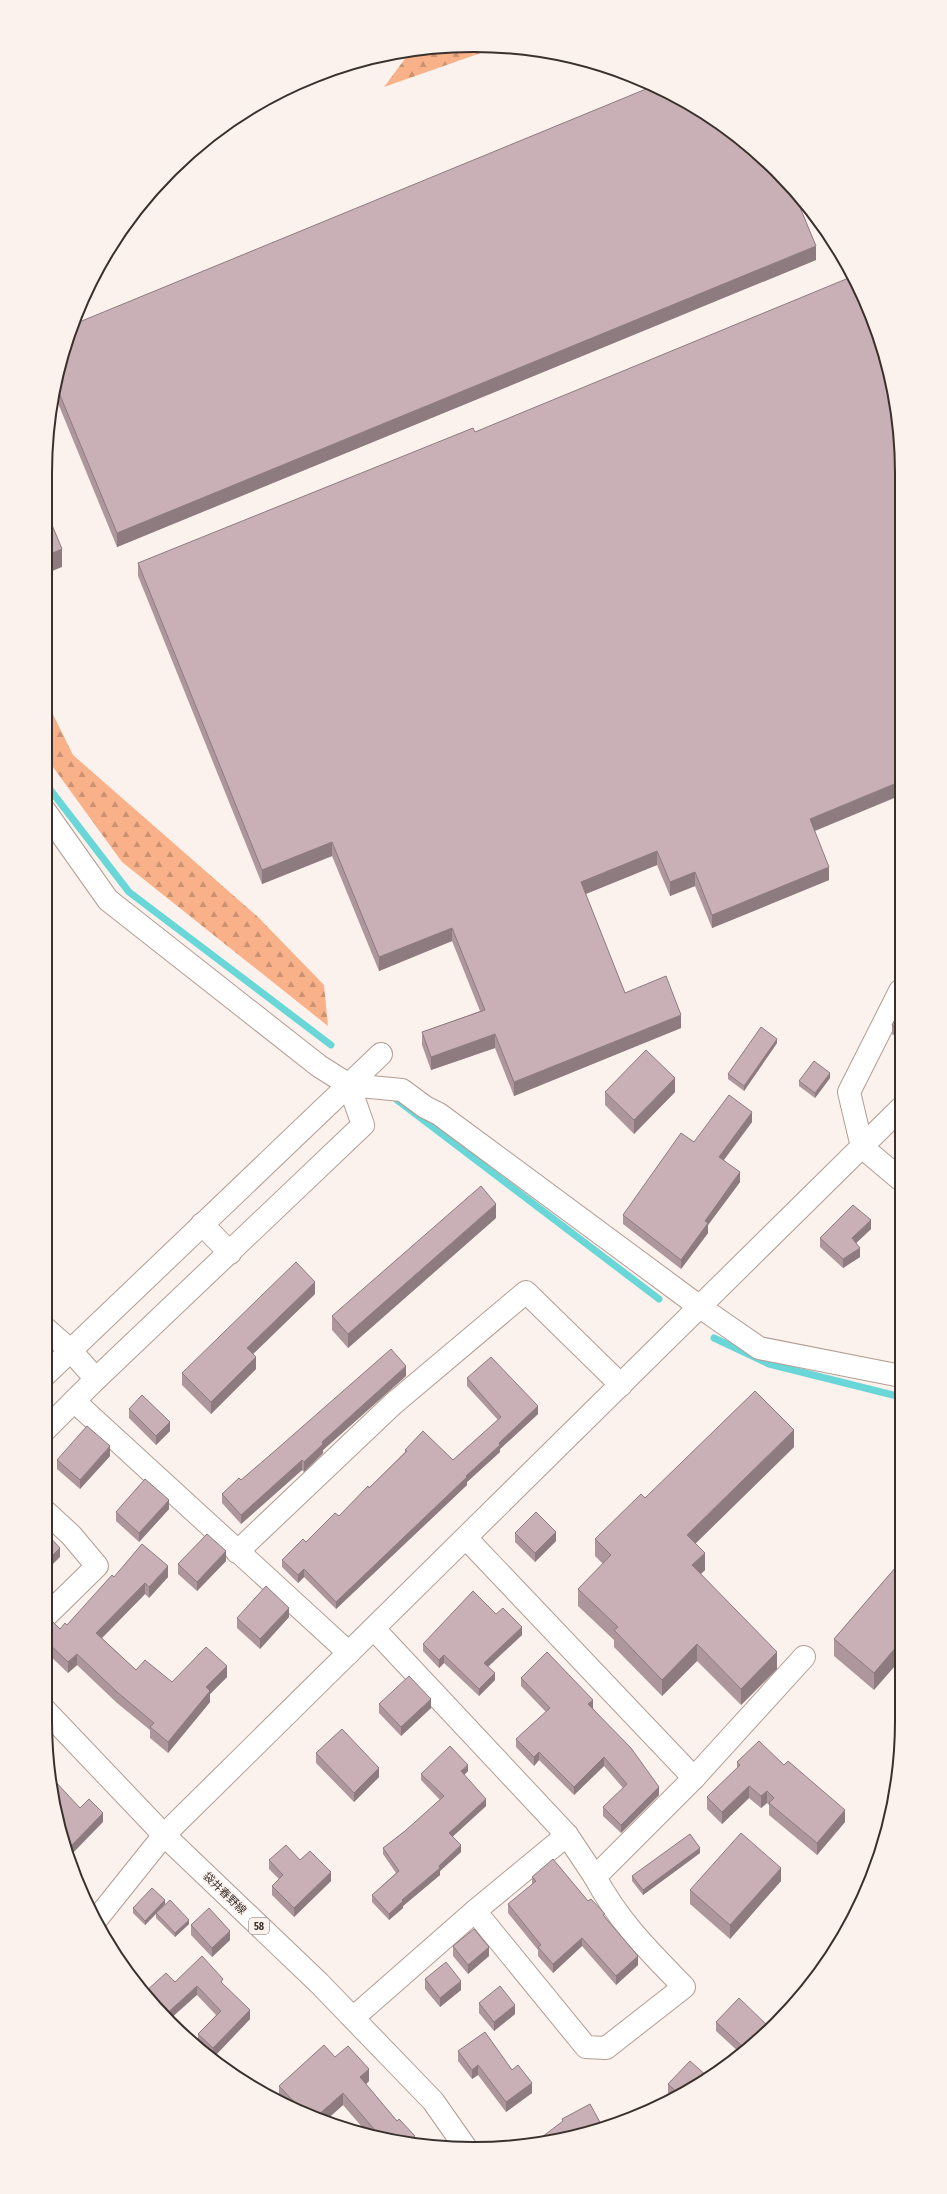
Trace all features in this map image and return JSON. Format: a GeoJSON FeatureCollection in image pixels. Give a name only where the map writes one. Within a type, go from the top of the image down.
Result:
{"type":"FeatureCollection","features":[{"type":"Feature","properties":{"kind":"street"},"geometry":{"type":"LineString","coordinates":[[52,821],[108,900],[318,1066],[349,1085],[402,1090],[425,1107],[439,1114],[700,1307],[759,1348],[895,1375]]}},
{"type":"Feature","properties":{"kind":"street"},"geometry":{"type":"LineString","coordinates":[[895,1001],[849,1092],[862,1147],[895,1175]]}},
{"type":"Feature","properties":{"kind":"street"},"geometry":{"type":"LineString","coordinates":[[52,1369],[381,1054]]}},
{"type":"Feature","properties":{"kind":"street"},"geometry":{"type":"LineString","coordinates":[[52,1423],[96,1379],[363,1125],[349,1085]]}},
{"type":"Feature","properties":{"kind":"street"},"geometry":{"type":"LineString","coordinates":[[100,1915],[164,1835],[895,1114]]}},
{"type":"Feature","properties":{"kind":"street"},"geometry":{"type":"LineString","coordinates":[[202,1224],[230,1253]]}},
{"type":"Feature","properties":{"kind":"street"},"geometry":{"type":"LineString","coordinates":[[237,1552],[393,1404],[526,1292],[621,1385]]}},
{"type":"Feature","properties":{"kind":"street"},"geometry":{"type":"LineString","coordinates":[[52,1334],[71,1351],[96,1379]]}},
{"type":"Feature","properties":{"kind":"street"},"geometry":{"type":"LineString","coordinates":[[74,1401],[237,1552],[349,1653]]}},
{"type":"Feature","properties":{"kind":"street"},"geometry":{"type":"LineString","coordinates":[[52,1517],[71,1535],[97,1566],[52,1610]]}},
{"type":"Feature","properties":{"kind":"street"},"geometry":{"type":"LineString","coordinates":[[466,1538],[694,1778]]}},
{"type":"Feature","properties":{"kind":"street"},"geometry":{"type":"LineString","coordinates":[[374,1629],[567,1835],[595,1877],[605,1896],[636,1938],[684,1987],[606,2048],[586,2047],[474,1911]]}},
{"type":"Feature","properties":{"kind":"street"},"geometry":{"type":"LineString","coordinates":[[595,1877],[694,1778],[804,1657]]}},
{"type":"Feature","properties":{"kind":"street","name":"袋井春野線"},"geometry":{"type":"LineString","coordinates":[[52,1717],[164,1835],[319,1983],[353,2018],[433,2101],[461,2142]]}},
{"type":"Feature","properties":{"kind":"street"},"geometry":{"type":"LineString","coordinates":[[353,2018],[474,1911],[567,1835]]}},
{"type":"Feature","properties":{"kind":"green space"},"geometry":{"type":"Polygon","coordinates":[[[483,52],[384,87],[406,58],[446,53],[483,52]]]}},
{"type":"Feature","properties":{"kind":"green space"},"geometry":{"type":"Polygon","coordinates":[[[52,712],[73,755],[258,917],[324,985],[328,1026],[122,862],[52,766],[52,712]]]}},
{"type":"Feature","properties":{"kind":"building"},"geometry":{"type":"Polygon","coordinates":[[[646,89],[684,108],[708,123],[730,139],[772,175],[800,208],[816,246],[117,533],[60,394],[66,364],[80,322],[646,89]]]}},
{"type":"Feature","properties":{"kind":"building"},"geometry":{"type":"Polygon","coordinates":[[[847,278],[863,312],[881,364],[887,391],[894,446],[895,784],[810,819],[829,867],[712,915],[695,872],[670,882],[657,851],[581,882],[625,993],[666,976],[681,1015],[514,1082],[495,1034],[431,1057],[422,1032],[485,1010],[452,928],[379,957],[332,842],[262,870],[138,563],[473,428],[475,432],[847,278]]]}},
{"type":"Feature","properties":{"kind":"building"},"geometry":{"type":"Polygon","coordinates":[[[52,525],[62,549],[52,553],[52,525]]]}},
{"type":"Feature","properties":{"kind":"building"},"geometry":{"type":"Polygon","coordinates":[[[895,1019],[895,1026],[892,1025],[895,1019]]]}},
{"type":"Feature","properties":{"kind":"building"},"geometry":{"type":"Polygon","coordinates":[[[761,1027],[777,1039],[744,1086],[728,1074],[761,1027]]]}},
{"type":"Feature","properties":{"kind":"building"},"geometry":{"type":"Polygon","coordinates":[[[646,1050],[675,1078],[634,1120],[605,1092],[646,1050]]]}},
{"type":"Feature","properties":{"kind":"building"},"geometry":{"type":"Polygon","coordinates":[[[814,1061],[830,1073],[815,1093],[799,1081],[814,1061]]]}},
{"type":"Feature","properties":{"kind":"building"},"geometry":{"type":"Polygon","coordinates":[[[729,1095],[752,1112],[719,1157],[740,1172],[705,1221],[708,1223],[681,1260],[623,1215],[681,1133],[694,1142],[729,1095]]]}},
{"type":"Feature","properties":{"kind":"building"},"geometry":{"type":"Polygon","coordinates":[[[481,1186],[496,1204],[348,1334],[332,1316],[481,1186]]]}},
{"type":"Feature","properties":{"kind":"building"},"geometry":{"type":"Polygon","coordinates":[[[853,1205],[871,1220],[852,1238],[860,1248],[843,1259],[820,1238],[853,1205]]]}},
{"type":"Feature","properties":{"kind":"building"},"geometry":{"type":"Polygon","coordinates":[[[296,1262],[315,1282],[247,1348],[256,1357],[211,1402],[182,1373],[296,1262]]]}},
{"type":"Feature","properties":{"kind":"building"},"geometry":{"type":"Polygon","coordinates":[[[391,1349],[406,1366],[322,1442],[323,1444],[304,1462],[302,1460],[241,1515],[222,1494],[239,1478],[241,1480],[269,1456],[391,1349]]]}},
{"type":"Feature","properties":{"kind":"building"},"geometry":{"type":"Polygon","coordinates":[[[491,1357],[538,1406],[499,1443],[500,1445],[336,1602],[304,1569],[298,1575],[282,1560],[303,1539],[306,1542],[335,1513],[339,1516],[368,1486],[369,1488],[407,1451],[405,1450],[423,1431],[453,1460],[501,1417],[467,1378],[491,1357]]]}},
{"type":"Feature","properties":{"kind":"building"},"geometry":{"type":"Polygon","coordinates":[[[755,1391],[794,1430],[687,1535],[705,1553],[692,1565],[777,1652],[741,1689],[697,1644],[662,1680],[614,1630],[618,1627],[578,1589],[611,1555],[595,1539],[641,1494],[645,1498],[755,1391]]]}},
{"type":"Feature","properties":{"kind":"building"},"geometry":{"type":"Polygon","coordinates":[[[142,1395],[170,1422],[156,1436],[129,1409],[142,1395]]]}},
{"type":"Feature","properties":{"kind":"building"},"geometry":{"type":"Polygon","coordinates":[[[87,1426],[110,1446],[80,1480],[57,1460],[87,1426]]]}},
{"type":"Feature","properties":{"kind":"building"},"geometry":{"type":"Polygon","coordinates":[[[145,1479],[169,1500],[139,1533],[116,1512],[145,1479]]]}},
{"type":"Feature","properties":{"kind":"building"},"geometry":{"type":"Polygon","coordinates":[[[536,1512],[556,1532],[535,1553],[515,1533],[536,1512]]]}},
{"type":"Feature","properties":{"kind":"building"},"geometry":{"type":"Polygon","coordinates":[[[207,1534],[226,1551],[197,1582],[178,1564],[207,1534]]]}},
{"type":"Feature","properties":{"kind":"building"},"geometry":{"type":"Polygon","coordinates":[[[52,1539],[60,1548],[52,1556],[52,1539]]]}},
{"type":"Feature","properties":{"kind":"building"},"geometry":{"type":"Polygon","coordinates":[[[142,1544],[168,1566],[149,1587],[145,1583],[96,1633],[136,1670],[145,1660],[172,1682],[206,1647],[227,1666],[206,1687],[210,1691],[168,1742],[150,1727],[154,1723],[117,1692],[77,1654],[68,1662],[52,1647],[52,1623],[53,1622],[60,1629],[65,1623],[67,1625],[112,1575],[114,1577],[142,1544]]]}},
{"type":"Feature","properties":{"kind":"building"},"geometry":{"type":"Polygon","coordinates":[[[895,1568],[895,1648],[874,1673],[834,1639],[895,1568]]]}},
{"type":"Feature","properties":{"kind":"building"},"geometry":{"type":"Polygon","coordinates":[[[266,1586],[289,1608],[260,1639],[237,1618],[266,1586]]]}},
{"type":"Feature","properties":{"kind":"building"},"geometry":{"type":"Polygon","coordinates":[[[473,1591],[496,1614],[503,1608],[522,1627],[484,1663],[495,1673],[479,1689],[444,1655],[439,1660],[423,1644],[473,1591]]]}},
{"type":"Feature","properties":{"kind":"building"},"geometry":{"type":"Polygon","coordinates":[[[547,1652],[593,1700],[588,1704],[631,1748],[659,1787],[621,1825],[603,1807],[627,1784],[604,1757],[574,1787],[539,1752],[534,1757],[516,1739],[550,1708],[521,1678],[547,1652]]]}},
{"type":"Feature","properties":{"kind":"building"},"geometry":{"type":"Polygon","coordinates":[[[409,1676],[431,1699],[401,1727],[379,1704],[409,1676]]]}},
{"type":"Feature","properties":{"kind":"building"},"geometry":{"type":"Polygon","coordinates":[[[342,1729],[379,1768],[354,1793],[316,1753],[342,1729]]]}},
{"type":"Feature","properties":{"kind":"building"},"geometry":{"type":"Polygon","coordinates":[[[759,1741],[784,1765],[788,1761],[845,1810],[817,1843],[769,1803],[774,1798],[767,1791],[761,1796],[749,1786],[722,1812],[707,1797],[740,1765],[737,1762],[759,1741]]]}},
{"type":"Feature","properties":{"kind":"building"},"geometry":{"type":"Polygon","coordinates":[[[450,1746],[468,1765],[461,1771],[486,1799],[449,1833],[461,1845],[439,1866],[440,1868],[402,1900],[403,1901],[389,1914],[372,1895],[399,1871],[383,1848],[405,1831],[444,1796],[421,1774],[450,1746]]]}},
{"type":"Feature","properties":{"kind":"building"},"geometry":{"type":"Polygon","coordinates":[[[57,1783],[80,1808],[89,1799],[103,1813],[71,1846],[60,1803],[57,1783]]]}},
{"type":"Feature","properties":{"kind":"building"},"geometry":{"type":"Polygon","coordinates":[[[741,1833],[781,1868],[730,1925],[690,1890],[741,1833]]]}},
{"type":"Feature","properties":{"kind":"building"},"geometry":{"type":"Polygon","coordinates":[[[690,1834],[700,1848],[643,1890],[632,1876],[690,1834]]]}},
{"type":"Feature","properties":{"kind":"building"},"geometry":{"type":"Polygon","coordinates":[[[286,1845],[300,1860],[310,1851],[331,1872],[294,1908],[272,1886],[283,1875],[269,1860],[286,1845]]]}},
{"type":"Feature","properties":{"kind":"building"},"geometry":{"type":"Polygon","coordinates":[[[553,1859],[588,1901],[591,1899],[605,1914],[603,1915],[638,1956],[616,1976],[582,1938],[553,1964],[538,1947],[541,1945],[508,1904],[536,1881],[532,1877],[553,1859]]]}},
{"type":"Feature","properties":{"kind":"building"},"geometry":{"type":"Polygon","coordinates":[[[152,1888],[165,1900],[145,1921],[133,1908],[152,1888]]]}},
{"type":"Feature","properties":{"kind":"building"},"geometry":{"type":"Polygon","coordinates":[[[170,1900],[189,1920],[175,1933],[156,1913],[170,1900]]]}},
{"type":"Feature","properties":{"kind":"building"},"geometry":{"type":"Polygon","coordinates":[[[209,1908],[230,1931],[212,1948],[191,1925],[209,1908]]]}},
{"type":"Feature","properties":{"kind":"building"},"geometry":{"type":"Polygon","coordinates":[[[474,1929],[489,1947],[468,1965],[453,1946],[474,1929]]]}},
{"type":"Feature","properties":{"kind":"building"},"geometry":{"type":"Polygon","coordinates":[[[202,1956],[223,1979],[221,1982],[250,2010],[213,2048],[198,2034],[221,2011],[197,1986],[169,2012],[149,1989],[166,1973],[175,1982],[202,1956]]]}},
{"type":"Feature","properties":{"kind":"building"},"geometry":{"type":"Polygon","coordinates":[[[446,1962],[461,1981],[440,1998],[425,1979],[446,1962]]]}},
{"type":"Feature","properties":{"kind":"building"},"geometry":{"type":"Polygon","coordinates":[[[500,1986],[515,2005],[494,2022],[479,2003],[500,1986]]]}},
{"type":"Feature","properties":{"kind":"building"},"geometry":{"type":"Polygon","coordinates":[[[739,1998],[766,2024],[741,2045],[716,2022],[739,1998]]]}},
{"type":"Feature","properties":{"kind":"building"},"geometry":{"type":"Polygon","coordinates":[[[485,2032],[512,2070],[518,2065],[532,2083],[506,2102],[478,2065],[472,2070],[458,2051],[485,2032]]]}},
{"type":"Feature","properties":{"kind":"building"},"geometry":{"type":"Polygon","coordinates":[[[324,2045],[335,2057],[348,2046],[369,2069],[360,2077],[397,2121],[399,2119],[415,2136],[413,2137],[375,2131],[343,2093],[320,2113],[295,2102],[279,2086],[324,2045]]]}},
{"type":"Feature","properties":{"kind":"building"},"geometry":{"type":"Polygon","coordinates":[[[690,2061],[704,2073],[675,2091],[668,2084],[690,2061]]]}},
{"type":"Feature","properties":{"kind":"building"},"geometry":{"type":"Polygon","coordinates":[[[590,2104],[600,2123],[583,2128],[543,2136],[563,2121],[562,2119],[590,2104]]]}},
{"type":"Feature","properties":{"kind":"waterway"},"geometry":{"type":"LineString","coordinates":[[52,792],[129,892],[331,1045]]}},
{"type":"Feature","properties":{"kind":"waterway"},"geometry":{"type":"LineString","coordinates":[[397,1100],[659,1299]]}},
{"type":"Feature","properties":{"kind":"waterway"},"geometry":{"type":"LineString","coordinates":[[714,1338],[769,1364],[895,1396]]}}]}
